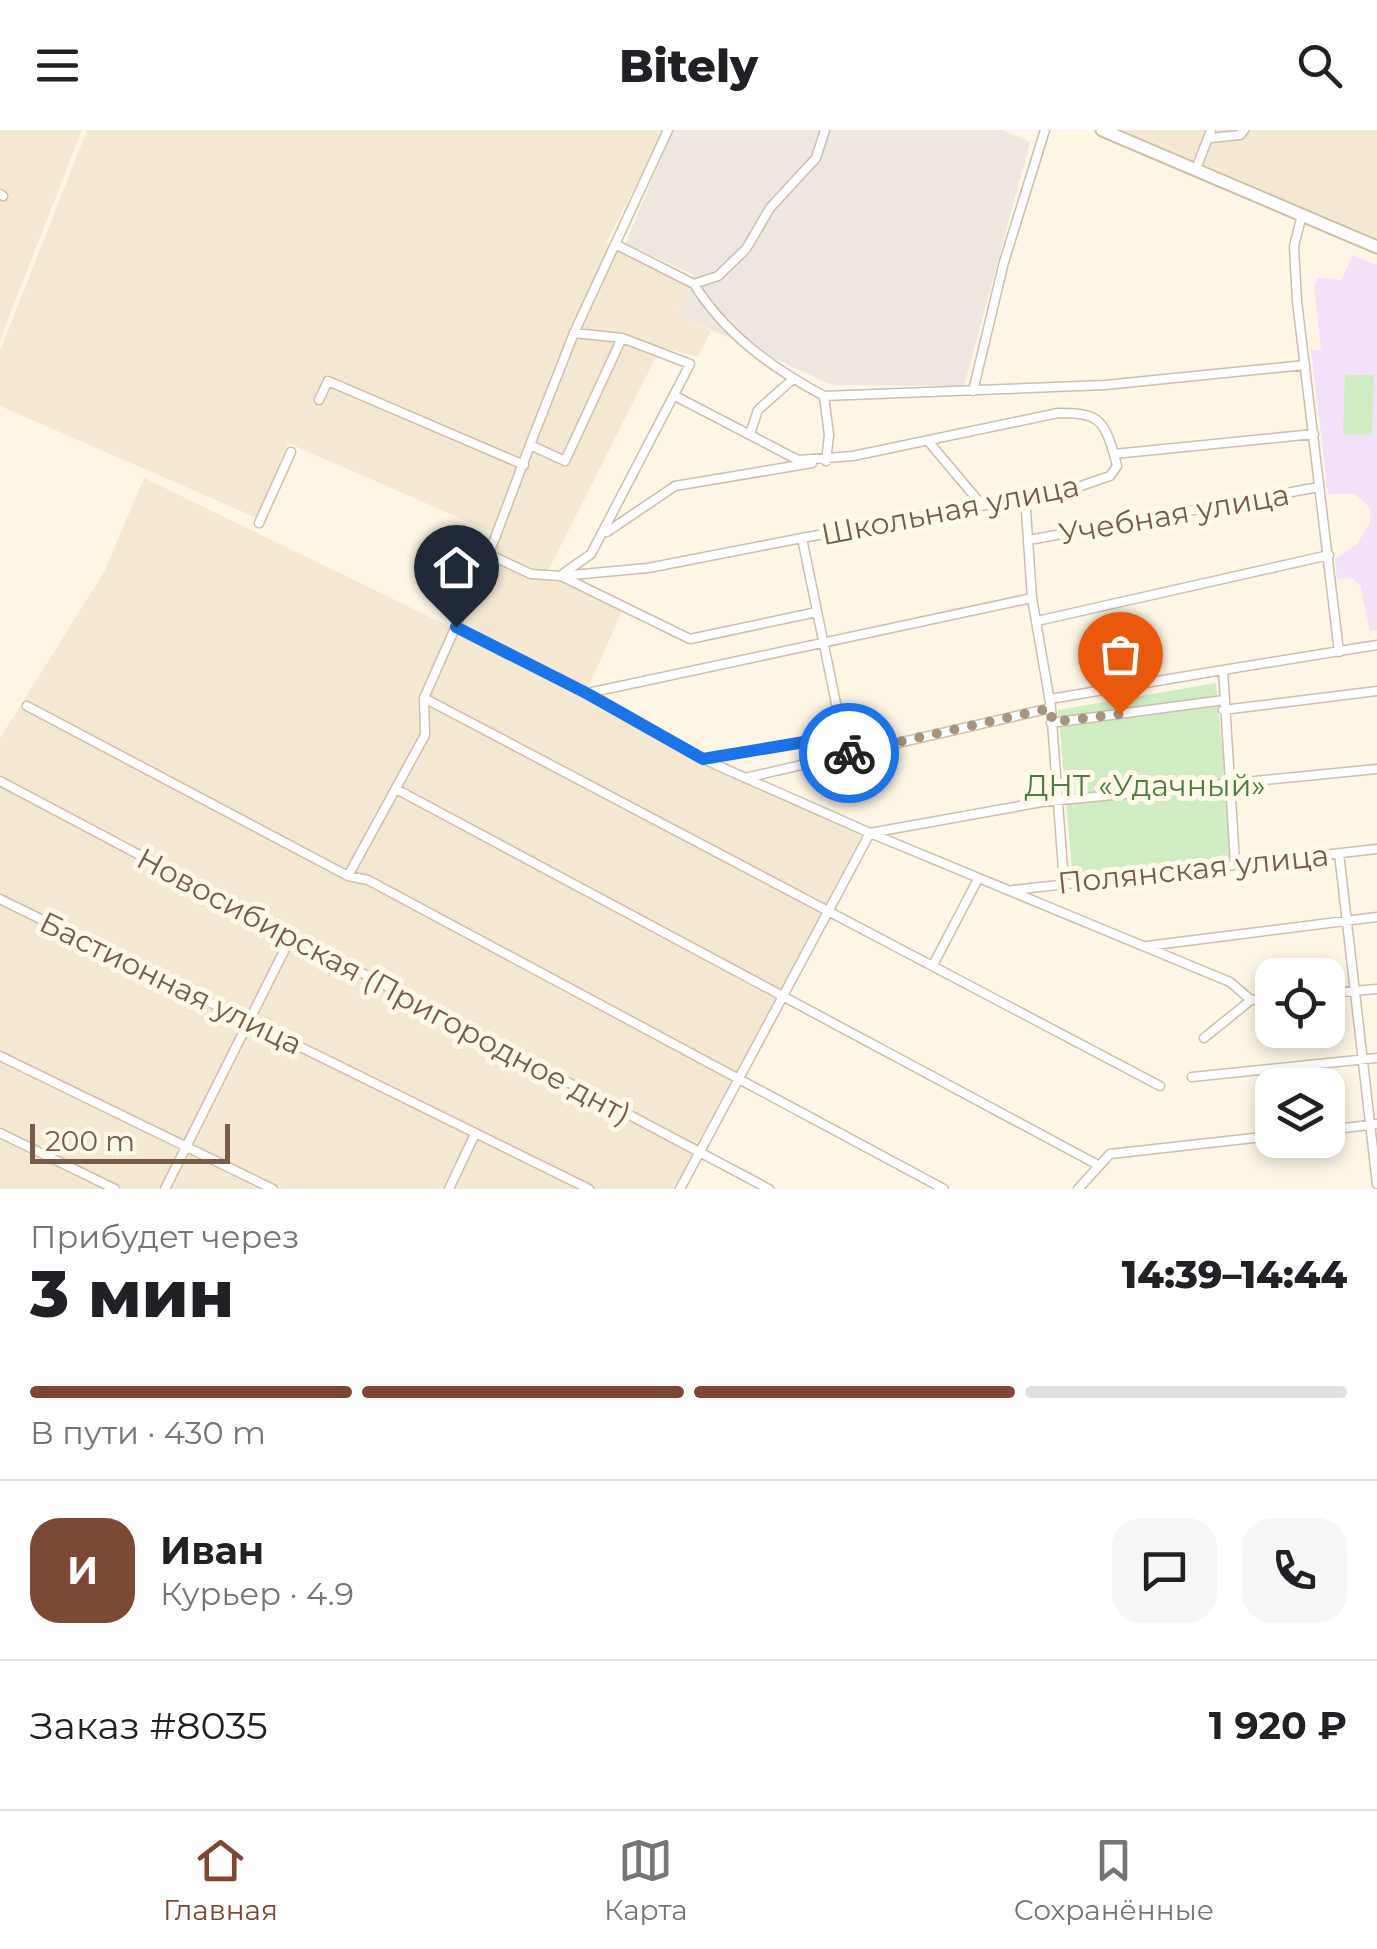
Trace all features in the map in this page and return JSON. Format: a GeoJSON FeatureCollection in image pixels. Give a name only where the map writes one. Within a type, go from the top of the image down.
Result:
{"type":"FeatureCollection","features":[{"type":"Feature","properties":{"kind":"main road"},"geometry":{"type":"LineString","coordinates":[[1102,130],[1377,247]]}},
{"type":"Feature","properties":{"kind":"street"},"geometry":{"type":"LineString","coordinates":[[348,876],[425,735],[424,698],[488,554],[574,333],[668,130]]}},
{"type":"Feature","properties":{"kind":"street"},"geometry":{"type":"LineString","coordinates":[[694,284],[718,276],[746,248],[770,208],[816,158],[825,130]]}},
{"type":"Feature","properties":{"kind":"street"},"geometry":{"type":"LineString","coordinates":[[973,391],[1004,262],[1045,130]]}},
{"type":"Feature","properties":{"kind":"street"},"geometry":{"type":"LineString","coordinates":[[1196,169],[1210,134],[1240,135],[1244,130]]}},
{"type":"Feature","properties":{"kind":"street"},"geometry":{"type":"LineString","coordinates":[[1302,215],[1294,246],[1339,652]]}},
{"type":"Feature","properties":{"kind":"street"},"geometry":{"type":"LineString","coordinates":[[615,244],[694,284],[716,320],[793,379],[824,396],[1106,385],[1305,365]]}},
{"type":"Feature","properties":{"kind":"street"},"geometry":{"type":"LineString","coordinates":[[561,576],[591,554],[677,396],[690,364],[622,338],[574,333]]}},
{"type":"Feature","properties":{"kind":"street"},"geometry":{"type":"LineString","coordinates":[[530,445],[565,461],[622,338]]}},
{"type":"Feature","properties":{"kind":"street"},"geometry":{"type":"LineString","coordinates":[[750,434],[758,410],[793,379]]}},
{"type":"Feature","properties":{"kind":"street"},"geometry":{"type":"LineString","coordinates":[[320,400],[328,382],[524,465]]}},
{"type":"Feature","properties":{"kind":"street"},"geometry":{"type":"LineString","coordinates":[[677,396],[798,460],[829,460]]}},
{"type":"Feature","properties":{"kind":"street"},"geometry":{"type":"LineString","coordinates":[[824,396],[829,460]]}},
{"type":"Feature","properties":{"kind":"street"},"geometry":{"type":"LineString","coordinates":[[603,534],[675,486],[829,460],[1058,413],[1084,412],[1106,428],[1114,454]]}},
{"type":"Feature","properties":{"kind":"street","name":"Школьная улица"},"geometry":{"type":"LineString","coordinates":[[561,576],[648,568],[1069,490],[1110,476],[1117,466],[1114,454],[1314,434]]}},
{"type":"Feature","properties":{"kind":"street"},"geometry":{"type":"LineString","coordinates":[[928,441],[981,504]]}},
{"type":"Feature","properties":{"kind":"street"},"geometry":{"type":"LineString","coordinates":[[260,524],[291,452]]}},
{"type":"Feature","properties":{"kind":"street","name":"Учебная улица"},"geometry":{"type":"LineString","coordinates":[[1029,540],[1319,487]]}},
{"type":"Feature","properties":{"kind":"street"},"geometry":{"type":"LineString","coordinates":[[1025,496],[1032,598],[1052,722],[1064,883]]}},
{"type":"Feature","properties":{"kind":"street"},"geometry":{"type":"LineString","coordinates":[[802,538],[823,646],[852,755]]}},
{"type":"Feature","properties":{"kind":"street"},"geometry":{"type":"LineString","coordinates":[[488,554],[531,574],[561,576],[690,639],[817,612]]}},
{"type":"Feature","properties":{"kind":"street"},"geometry":{"type":"LineString","coordinates":[[1037,621],[1328,555]]}},
{"type":"Feature","properties":{"kind":"street"},"geometry":{"type":"LineString","coordinates":[[588,694],[1032,598]]}},
{"type":"Feature","properties":{"kind":"street"},"geometry":{"type":"LineString","coordinates":[[456,627],[588,694],[703,759],[978,879],[1230,982],[1252,1000]]}},
{"type":"Feature","properties":{"kind":"street"},"geometry":{"type":"LineString","coordinates":[[746,778],[1050,704],[1377,645]]}},
{"type":"Feature","properties":{"kind":"street"},"geometry":{"type":"LineString","coordinates":[[1223,670],[1236,862]]}},
{"type":"Feature","properties":{"kind":"street"},"geometry":{"type":"LineString","coordinates":[[1052,722],[1377,691]]}},
{"type":"Feature","properties":{"kind":"street"},"geometry":{"type":"LineString","coordinates":[[424,698],[1160,1086]]}},
{"type":"Feature","properties":{"kind":"street"},"geometry":{"type":"LineString","coordinates":[[27,706],[348,876],[368,880],[944,1189]]}},
{"type":"Feature","properties":{"kind":"street"},"geometry":{"type":"LineString","coordinates":[[703,759],[816,740],[852,755]]}},
{"type":"Feature","properties":{"kind":"street"},"geometry":{"type":"LineString","coordinates":[[870,833],[1056,802],[1377,769]]}},
{"type":"Feature","properties":{"kind":"street","name":"Новосибирская (Пригородное днт)"},"geometry":{"type":"LineString","coordinates":[[0,781],[769,1189]]}},
{"type":"Feature","properties":{"kind":"street"},"geometry":{"type":"LineString","coordinates":[[396,789],[1098,1165]]}},
{"type":"Feature","properties":{"kind":"street"},"geometry":{"type":"LineString","coordinates":[[680,1189],[781,993],[870,833]]}},
{"type":"Feature","properties":{"kind":"street","name":"Полянская улица"},"geometry":{"type":"LineString","coordinates":[[1009,891],[1236,862],[1377,849]]}},
{"type":"Feature","properties":{"kind":"street"},"geometry":{"type":"LineString","coordinates":[[1339,853],[1377,1184]]}},
{"type":"Feature","properties":{"kind":"street"},"geometry":{"type":"LineString","coordinates":[[934,966],[978,879]]}},
{"type":"Feature","properties":{"kind":"street","name":"Бастионная улица"},"geometry":{"type":"LineString","coordinates":[[0,899],[589,1189]]}},
{"type":"Feature","properties":{"kind":"street"},"geometry":{"type":"LineString","coordinates":[[1143,946],[1377,917]]}},
{"type":"Feature","properties":{"kind":"street"},"geometry":{"type":"LineString","coordinates":[[165,1189],[291,937]]}},
{"type":"Feature","properties":{"kind":"street"},"geometry":{"type":"LineString","coordinates":[[1345,992],[1377,989]]}},
{"type":"Feature","properties":{"kind":"street"},"geometry":{"type":"LineString","coordinates":[[1204,1038],[1255,1000]]}},
{"type":"Feature","properties":{"kind":"street"},"geometry":{"type":"LineString","coordinates":[[0,1056],[274,1189]]}},
{"type":"Feature","properties":{"kind":"street"},"geometry":{"type":"LineString","coordinates":[[1192,1077],[1377,1058]]}},
{"type":"Feature","properties":{"kind":"street"},"geometry":{"type":"LineString","coordinates":[[1345,1128],[1373,1125]]}},
{"type":"Feature","properties":{"kind":"street"},"geometry":{"type":"LineString","coordinates":[[0,1133],[115,1189]]}},
{"type":"Feature","properties":{"kind":"street"},"geometry":{"type":"LineString","coordinates":[[449,1189],[476,1134]]}},
{"type":"Feature","properties":{"kind":"street"},"geometry":{"type":"LineString","coordinates":[[1078,1189],[1110,1154],[1255,1138]]}},
{"type":"Feature","properties":{"kind":"shaded area"},"geometry":{"type":"Polygon","coordinates":[[[0,130],[82,130],[0,340],[0,130]]]}},
{"type":"Feature","properties":{"kind":"shaded area"},"geometry":{"type":"Polygon","coordinates":[[[87,130],[664,130],[606,243],[690,285],[677,313],[711,331],[698,357],[661,347],[546,575],[622,611],[588,688],[464,625],[501,536],[288,443],[257,518],[0,406],[0,351],[87,130]]]}},
{"type":"Feature","properties":{"kind":"shaded area"},"geometry":{"type":"Polygon","coordinates":[[[673,130],[1003,130],[1030,142],[964,386],[832,385],[677,314],[694,275],[625,244],[673,130]]]}},
{"type":"Feature","properties":{"kind":"shaded area"},"geometry":{"type":"Polygon","coordinates":[[[1117,130],[1377,130],[1377,238],[1117,130]]]}},
{"type":"Feature","properties":{"kind":"shaded area"},"geometry":{"type":"Polygon","coordinates":[[[1353,255],[1377,265],[1377,630],[1370,631],[1360,585],[1352,578],[1337,579],[1335,559],[1356,545],[1370,523],[1370,508],[1355,494],[1328,494],[1311,350],[1321,350],[1314,285],[1318,277],[1341,280],[1353,255]]]}},
{"type":"Feature","properties":{"kind":"shaded area"},"geometry":{"type":"Polygon","coordinates":[[[144,478],[457,630],[750,784],[863,834],[676,1189],[0,1189],[0,738],[104,572],[144,478]]]}},
{"type":"Feature","properties":{"kind":"green space"},"geometry":{"type":"Polygon","coordinates":[[[1345,375],[1374,375],[1372,435],[1343,434],[1345,375]]]}},
{"type":"Feature","properties":{"kind":"green space","name":"ДНТ «Удачный»"},"geometry":{"type":"Polygon","coordinates":[[[1216,683],[1233,860],[1073,880],[1058,710],[1216,683]]]}},
{"type":"Feature","properties":{"kind":"way so far"},"geometry":{"type":"LineString","coordinates":[[849,753],[1051,708],[1052,722],[1120,714]]}},
{"type":"Feature","properties":{"kind":"route"},"geometry":{"type":"LineString","coordinates":[[456,627],[652,728],[703,759],[816,740],[849,753]]}}]}
